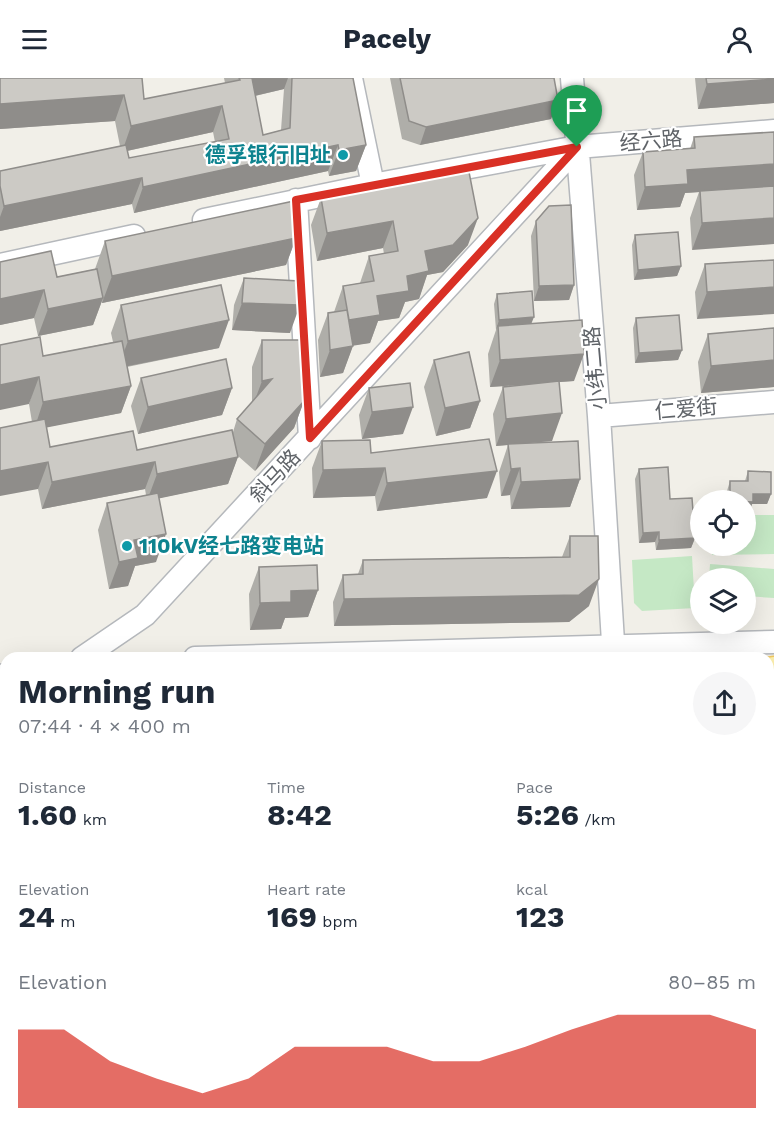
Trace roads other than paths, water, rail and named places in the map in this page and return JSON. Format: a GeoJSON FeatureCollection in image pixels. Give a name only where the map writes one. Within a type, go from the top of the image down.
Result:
{"type":"FeatureCollection","features":[{"type":"Feature","properties":{"kind":"street"},"geometry":{"type":"LineString","coordinates":[[351,78],[373,185]]}},
{"type":"Feature","properties":{"kind":"street","name":"小纬二路"},"geometry":{"type":"LineString","coordinates":[[572,78],[599,416],[613,652]]}},
{"type":"Feature","properties":{"kind":"street","name":"经六路"},"geometry":{"type":"LineString","coordinates":[[182,225],[296,200],[577,147],[774,131]]}},
{"type":"Feature","properties":{"kind":"street","name":"斜马路"},"geometry":{"type":"LineString","coordinates":[[91,652],[145,615],[577,147]]}},
{"type":"Feature","properties":{"kind":"street"},"geometry":{"type":"LineString","coordinates":[[296,200],[310,438]]}},
{"type":"Feature","properties":{"kind":"street"},"geometry":{"type":"LineString","coordinates":[[0,265],[160,230]]}},
{"type":"Feature","properties":{"kind":"street","name":"仁爱街"},"geometry":{"type":"LineString","coordinates":[[599,416],[774,402]]}},
{"type":"Feature","properties":{"kind":"street"},"geometry":{"type":"LineString","coordinates":[[628,652],[774,642]]}},
{"type":"Feature","properties":{"kind":"place","name":"德孚银行旧址"},"geometry":{"type":"Point","coordinates":[343,155]}},
{"type":"Feature","properties":{"kind":"place","name":"110kV经七路变电站"},"geometry":{"type":"Point","coordinates":[127,546]}}]}
